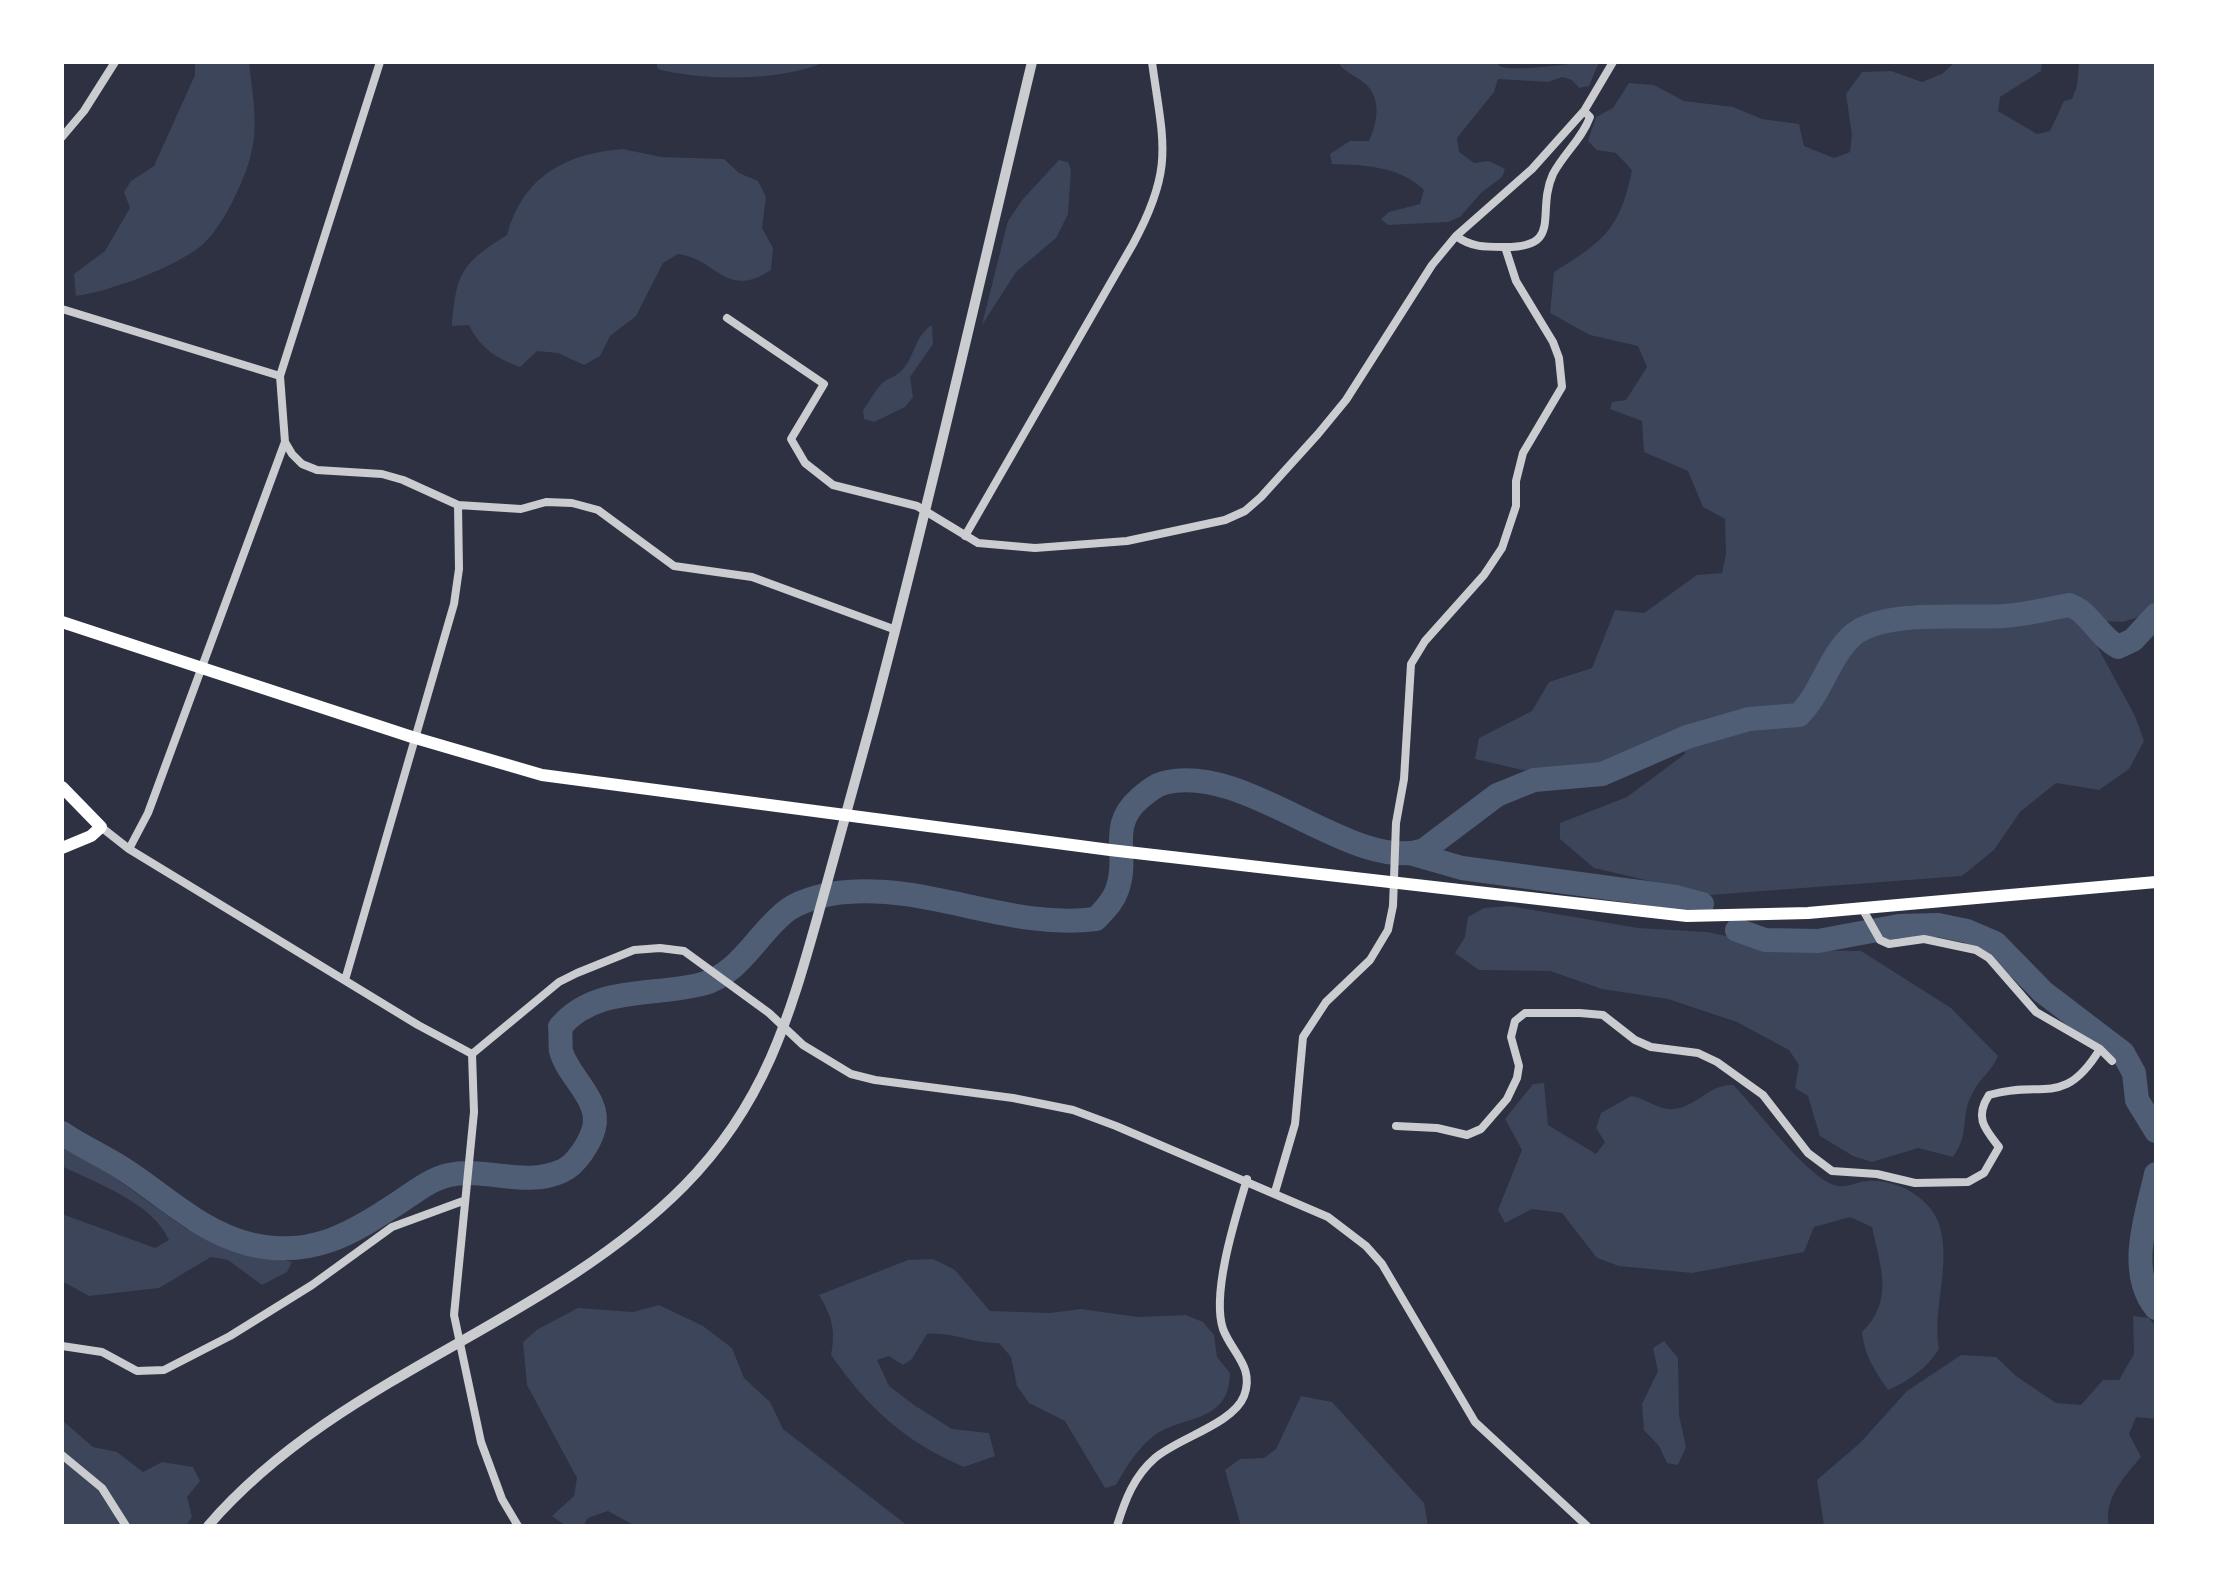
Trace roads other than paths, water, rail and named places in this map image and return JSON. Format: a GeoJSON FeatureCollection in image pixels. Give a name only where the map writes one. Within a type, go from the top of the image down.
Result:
{"type":"FeatureCollection","features":[{"type":"Feature","properties":{"kind":"main road"},"geometry":{"type":"LineString","coordinates":[[62,622],[412,737],[569,780],[1110,850],[1687,916],[1739,918],[1864,914],[2156,882]]}},
{"type":"Feature","properties":{"kind":"main road"},"geometry":{"type":"LineString","coordinates":[[62,787],[101,827],[91,836],[62,848]]}},
{"type":"Feature","properties":{"kind":"street"},"geometry":{"type":"LineString","coordinates":[[62,137],[84,111],[115,62]]}},
{"type":"Feature","properties":{"kind":"street"},"geometry":{"type":"LineString","coordinates":[[129,849],[148,813],[285,442],[280,376],[380,62]]}},
{"type":"Feature","properties":{"kind":"street"},"geometry":{"type":"LineString","coordinates":[[208,1526],[283,1451],[332,1417],[569,1278],[623,1241],[689,1181],[738,1118],[770,1065],[785,1028],[847,816],[896,630],[1032,62]]}},
{"type":"Feature","properties":{"kind":"street"},"geometry":{"type":"LineString","coordinates":[[965,536],[1133,244],[1156,197],[1164,167],[1164,146],[1152,62]]}},
{"type":"Feature","properties":{"kind":"street"},"geometry":{"type":"LineString","coordinates":[[727,318],[824,384],[791,439],[805,463],[833,485],[925,511],[978,543],[1035,548],[1127,541],[1225,520],[1245,511],[1294,462],[1346,400],[1417,284],[1456,236],[1518,182],[1584,111],[1613,62]]}},
{"type":"Feature","properties":{"kind":"street"},"geometry":{"type":"LineString","coordinates":[[1456,236],[1471,246],[1505,247],[1530,246],[1544,233],[1549,184],[1562,160],[1584,134],[1590,117],[1584,111]]}},
{"type":"Feature","properties":{"kind":"street"},"geometry":{"type":"LineString","coordinates":[[1275,1192],[1295,1124],[1303,1037],[1326,1002],[1379,946],[1388,930],[1394,884],[1395,840],[1404,779],[1411,664],[1425,641],[1484,575],[1502,548],[1516,506],[1516,481],[1523,453],[1562,387],[1559,358],[1553,342],[1516,281],[1505,247]]}},
{"type":"Feature","properties":{"kind":"street"},"geometry":{"type":"LineString","coordinates":[[62,309],[280,376]]}},
{"type":"Feature","properties":{"kind":"street"},"geometry":{"type":"LineString","coordinates":[[285,442],[302,464],[317,470],[382,474],[458,505],[521,509],[546,502],[572,503],[598,510],[674,566],[752,577],[896,630]]}},
{"type":"Feature","properties":{"kind":"street"},"geometry":{"type":"LineString","coordinates":[[345,980],[412,737],[454,604],[459,569],[458,505]]}},
{"type":"Feature","properties":{"kind":"street"},"geometry":{"type":"LineString","coordinates":[[101,827],[129,849],[472,1054]]}},
{"type":"Feature","properties":{"kind":"street"},"geometry":{"type":"LineString","coordinates":[[1864,914],[1880,940],[1889,944],[1924,939],[1976,950],[1989,958],[2036,1012],[2100,1049],[2112,1061]]}},
{"type":"Feature","properties":{"kind":"street"},"geometry":{"type":"LineString","coordinates":[[472,1054],[559,982],[634,950],[660,948],[684,951],[831,1065],[851,1074],[1073,1110],[1247,1179],[1328,1217],[1366,1246],[1382,1264],[1486,1437],[1587,1526]]}},
{"type":"Feature","properties":{"kind":"street"},"geometry":{"type":"LineString","coordinates":[[1396,1126],[1437,1128],[1467,1135],[1481,1129],[1507,1099],[1517,1078],[1519,1066],[1511,1037],[1515,1021],[1525,1013],[1603,1015],[1635,1040],[1651,1047],[1698,1053],[1717,1062],[1763,1095],[1808,1153],[1832,1171],[1877,1174],[1915,1183],[1968,1182],[1984,1173],[1999,1147],[1983,1130],[1980,1118],[1989,1095],[2059,1089],[2075,1081],[2100,1049]]}},
{"type":"Feature","properties":{"kind":"street"},"geometry":{"type":"LineString","coordinates":[[472,1054],[474,1112],[454,1315],[481,1442],[502,1499],[518,1526]]}},
{"type":"Feature","properties":{"kind":"street"},"geometry":{"type":"LineString","coordinates":[[1117,1526],[1128,1492],[1146,1466],[1173,1445],[1231,1413],[1244,1395],[1246,1370],[1223,1329],[1220,1313],[1221,1291],[1247,1179]]}},
{"type":"Feature","properties":{"kind":"street"},"geometry":{"type":"LineString","coordinates":[[62,1346],[102,1352],[137,1371],[164,1370],[230,1336],[312,1285],[392,1227],[463,1201]]}},
{"type":"Feature","properties":{"kind":"street"},"geometry":{"type":"LineString","coordinates":[[62,1455],[102,1488],[126,1526]]}},
{"type":"Feature","properties":{"kind":"waterway"},"geometry":{"type":"LineString","coordinates":[[62,1133],[125,1170],[215,1231],[249,1244],[271,1248],[311,1246],[365,1224],[442,1177],[477,1173],[534,1178],[567,1168],[586,1147],[595,1117],[593,1107],[561,1051],[560,1027],[590,1004],[607,998],[683,988],[716,979],[739,961],[778,918],[809,899],[840,893],[879,892],[941,900],[1033,918],[1064,921],[1096,919],[1117,890],[1124,820],[1139,799],[1164,783],[1196,781],[1229,788],[1365,847],[1396,853],[1424,850],[1497,795],[1534,780],[1602,774],[1687,737],[1749,719],[1799,715],[1814,696],[1831,663],[1853,635],[1884,621],[2011,615],[2069,605],[2082,612],[2118,647],[2133,640],[2156,615]]}},
{"type":"Feature","properties":{"kind":"waterway"},"geometry":{"type":"LineString","coordinates":[[1413,854],[1462,868],[1676,897],[1702,904]]}},
{"type":"Feature","properties":{"kind":"waterway"},"geometry":{"type":"LineString","coordinates":[[1737,930],[1765,940],[1818,941],[1899,926],[1938,925],[1967,931],[1995,943],[2043,992],[2123,1053],[2134,1073],[2137,1100],[2156,1131]]}},
{"type":"Feature","properties":{"kind":"waterway"},"geometry":{"type":"LineString","coordinates":[[2156,1174],[2144,1225],[2140,1260],[2147,1293],[2156,1308]]}}]}
